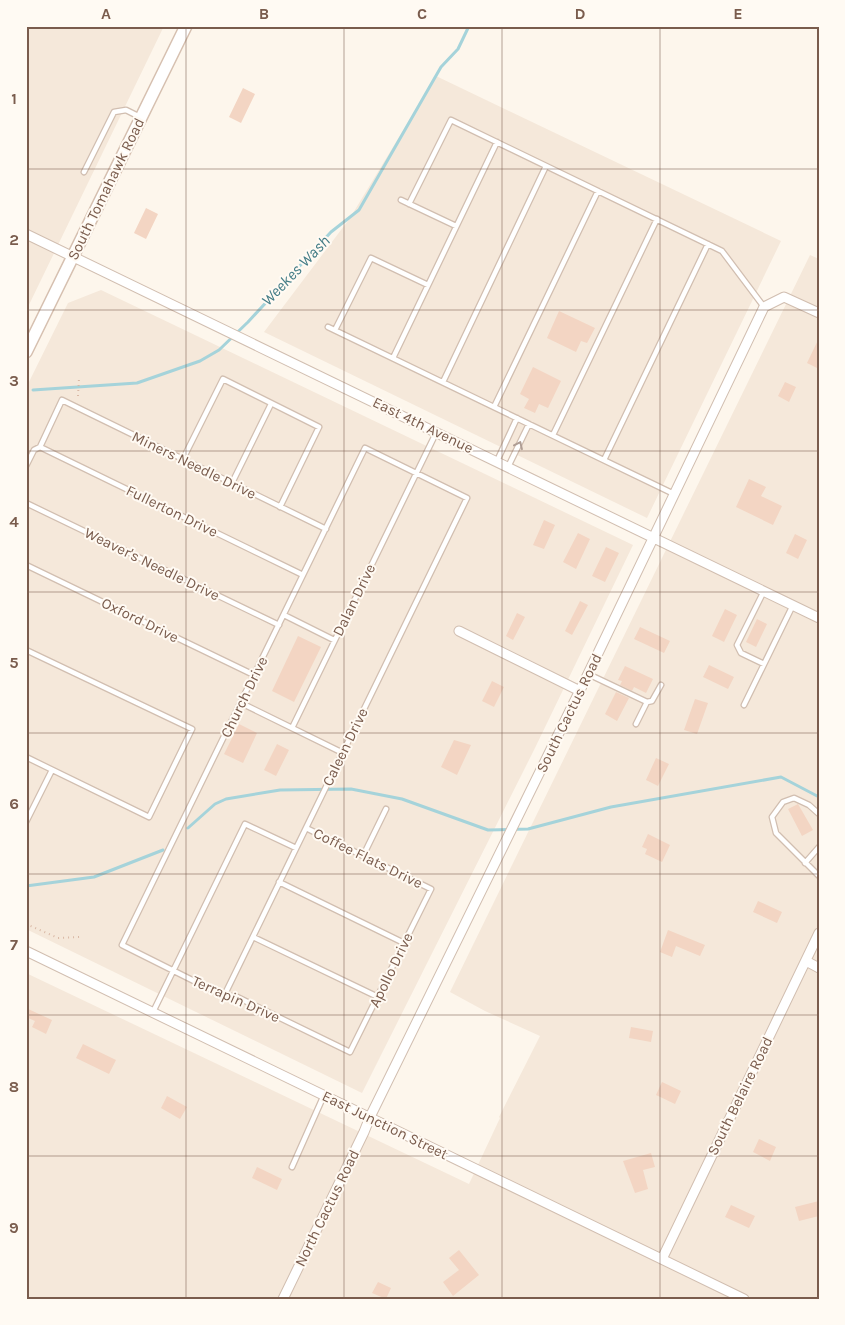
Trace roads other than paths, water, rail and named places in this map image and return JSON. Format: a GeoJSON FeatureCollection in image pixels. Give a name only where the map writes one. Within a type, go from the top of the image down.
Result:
{"type":"FeatureCollection","features":[{"type":"Feature","properties":{"kind":"main road","name":"South Tomahawk Road"},"geometry":{"type":"LineString","coordinates":[[26,352],[186,26]]}},
{"type":"Feature","properties":{"kind":"street","name":"East 4th Avenue"},"geometry":{"type":"LineString","coordinates":[[26,234],[437,431],[819,618]]}},
{"type":"Feature","properties":{"kind":"street"},"geometry":{"type":"LineString","coordinates":[[764,307],[784,297],[819,313]]}},
{"type":"Feature","properties":{"kind":"street","name":"South Cactus Road"},"geometry":{"type":"LineString","coordinates":[[370,1117],[580,691],[764,307]]}},
{"type":"Feature","properties":{"kind":"street"},"geometry":{"type":"LineString","coordinates":[[459,631],[580,691]]}},
{"type":"Feature","properties":{"kind":"street","name":"South Belaire Road"},"geometry":{"type":"LineString","coordinates":[[662,1259],[819,933]]}},
{"type":"Feature","properties":{"kind":"street","name":"East Junction Street"},"geometry":{"type":"LineString","coordinates":[[26,951],[744,1299]]}},
{"type":"Feature","properties":{"kind":"street"},"geometry":{"type":"LineString","coordinates":[[806,961],[819,968]]}},
{"type":"Feature","properties":{"kind":"street","name":"North Cactus Road"},"geometry":{"type":"LineString","coordinates":[[283,1299],[370,1117]]}},
{"type":"Feature","properties":{"kind":"lane"},"geometry":{"type":"LineString","coordinates":[[84,172],[114,112],[126,110],[141,118]]}},
{"type":"Feature","properties":{"kind":"lane"},"geometry":{"type":"LineString","coordinates":[[410,204],[451,120],[722,251],[764,307]]}},
{"type":"Feature","properties":{"kind":"lane"},"geometry":{"type":"LineString","coordinates":[[393,358],[497,142]]}},
{"type":"Feature","properties":{"kind":"lane"},"geometry":{"type":"LineString","coordinates":[[443,382],[546,166]]}},
{"type":"Feature","properties":{"kind":"lane"},"geometry":{"type":"LineString","coordinates":[[494,407],[598,191]]}},
{"type":"Feature","properties":{"kind":"lane"},"geometry":{"type":"LineString","coordinates":[[401,200],[456,226]]}},
{"type":"Feature","properties":{"kind":"lane"},"geometry":{"type":"LineString","coordinates":[[553,435],[657,219]]}},
{"type":"Feature","properties":{"kind":"lane"},"geometry":{"type":"LineString","coordinates":[[604,460],[708,244]]}},
{"type":"Feature","properties":{"kind":"lane"},"geometry":{"type":"LineString","coordinates":[[335,330],[371,258],[428,285]]}},
{"type":"Feature","properties":{"kind":"lane"},"geometry":{"type":"LineString","coordinates":[[328,327],[674,494]]}},
{"type":"Feature","properties":{"kind":"lane"},"geometry":{"type":"LineString","coordinates":[[183,459],[223,380],[319,427],[280,507]]}},
{"type":"Feature","properties":{"kind":"lane","name":"Miners Needle Drive"},"geometry":{"type":"LineString","coordinates":[[40,448],[62,400],[326,529]]}},
{"type":"Feature","properties":{"kind":"lane"},"geometry":{"type":"LineString","coordinates":[[232,483],[271,404]]}},
{"type":"Feature","properties":{"kind":"lane"},"geometry":{"type":"LineString","coordinates":[[497,461],[517,418]]}},
{"type":"Feature","properties":{"kind":"lane"},"geometry":{"type":"LineString","coordinates":[[508,466],[529,424]]}},
{"type":"Feature","properties":{"kind":"lane","name":"Dalan Drive"},"geometry":{"type":"LineString","coordinates":[[292,728],[437,431]]}},
{"type":"Feature","properties":{"kind":"lane"},"geometry":{"type":"LineString","coordinates":[[26,466],[34,450],[40,448]]}},
{"type":"Feature","properties":{"kind":"lane","name":"Fullerton Drive"},"geometry":{"type":"LineString","coordinates":[[40,448],[303,575]]}},
{"type":"Feature","properties":{"kind":"lane","name":"Church Drive"},"geometry":{"type":"LineString","coordinates":[[122,946],[365,448],[416,473]]}},
{"type":"Feature","properties":{"kind":"lane","name":"Caleen Drive"},"geometry":{"type":"LineString","coordinates":[[224,996],[467,498],[416,473]]}},
{"type":"Feature","properties":{"kind":"lane","name":"Weaver's Needle Drive"},"geometry":{"type":"LineString","coordinates":[[26,503],[279,625]]}},
{"type":"Feature","properties":{"kind":"lane","name":"Oxford Drive"},"geometry":{"type":"LineString","coordinates":[[26,565],[254,675]]}},
{"type":"Feature","properties":{"kind":"lane"},"geometry":{"type":"LineString","coordinates":[[764,590],[737,645],[741,653],[764,664]]}},
{"type":"Feature","properties":{"kind":"lane"},"geometry":{"type":"LineString","coordinates":[[744,705],[792,605]]}},
{"type":"Feature","properties":{"kind":"lane"},"geometry":{"type":"LineString","coordinates":[[284,615],[334,640]]}},
{"type":"Feature","properties":{"kind":"lane"},"geometry":{"type":"LineString","coordinates":[[26,650],[192,729],[148,817],[26,757]]}},
{"type":"Feature","properties":{"kind":"lane"},"geometry":{"type":"LineString","coordinates":[[588,674],[647,702],[652,701],[661,685]]}},
{"type":"Feature","properties":{"kind":"lane"},"geometry":{"type":"LineString","coordinates":[[636,724],[647,702]]}},
{"type":"Feature","properties":{"kind":"lane"},"geometry":{"type":"LineString","coordinates":[[241,703],[342,753]]}},
{"type":"Feature","properties":{"kind":"lane"},"geometry":{"type":"LineString","coordinates":[[26,822],[52,770]]}},
{"type":"Feature","properties":{"kind":"lane"},"geometry":{"type":"LineString","coordinates":[[819,814],[809,805],[794,798],[783,802],[772,817],[776,833],[819,876]]}},
{"type":"Feature","properties":{"kind":"lane"},"geometry":{"type":"LineString","coordinates":[[363,856],[386,809]]}},
{"type":"Feature","properties":{"kind":"lane"},"geometry":{"type":"LineString","coordinates":[[153,1012],[245,824],[296,848]]}},
{"type":"Feature","properties":{"kind":"lane","name":"Coffee Flats Drive"},"geometry":{"type":"LineString","coordinates":[[306,828],[430,889]]}},
{"type":"Feature","properties":{"kind":"lane"},"geometry":{"type":"LineString","coordinates":[[806,863],[819,847]]}},
{"type":"Feature","properties":{"kind":"lane"},"geometry":{"type":"LineString","coordinates":[[279,882],[404,943]]}},
{"type":"Feature","properties":{"kind":"lane","name":"Apollo Drive"},"geometry":{"type":"LineString","coordinates":[[350,1052],[430,889]]}},
{"type":"Feature","properties":{"kind":"lane"},"geometry":{"type":"LineString","coordinates":[[253,937],[378,997]]}},
{"type":"Feature","properties":{"kind":"lane","name":"Terrapin Drive"},"geometry":{"type":"LineString","coordinates":[[122,946],[224,996],[236,996],[350,1052]]}},
{"type":"Feature","properties":{"kind":"lane"},"geometry":{"type":"LineString","coordinates":[[292,1167],[324,1095]]}},
{"type":"Feature","properties":{"kind":"waterway","name":"Weekes Wash"},"geometry":{"type":"LineString","coordinates":[[33,390],[137,383],[200,361],[219,350],[248,322],[331,232],[359,210],[441,67],[458,49],[469,26]]}},
{"type":"Feature","properties":{"kind":"waterway"},"geometry":{"type":"LineString","coordinates":[[188,828],[215,804],[226,799],[280,790],[351,789],[402,799],[488,830],[528,829],[611,807],[781,777],[819,797]]}},
{"type":"Feature","properties":{"kind":"waterway"},"geometry":{"type":"LineString","coordinates":[[26,886],[94,877],[163,850]]}}]}
